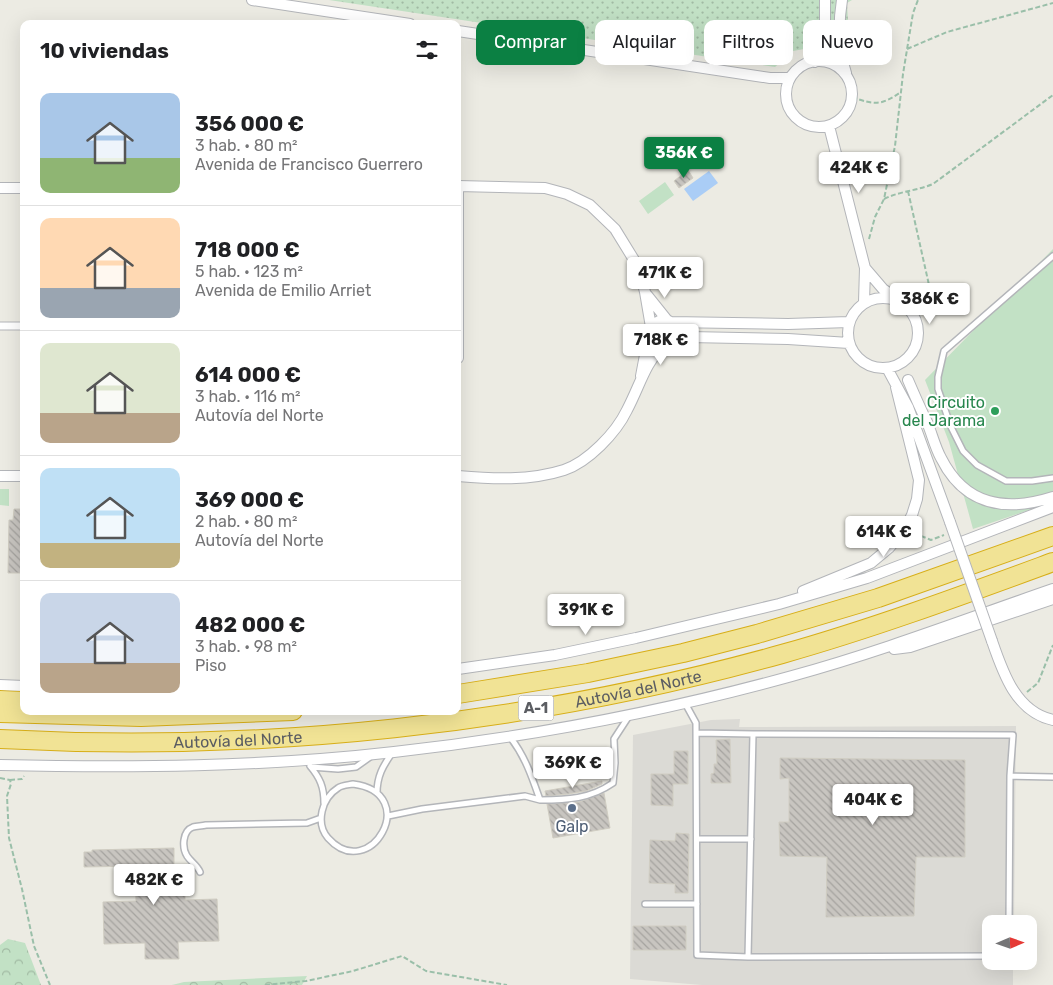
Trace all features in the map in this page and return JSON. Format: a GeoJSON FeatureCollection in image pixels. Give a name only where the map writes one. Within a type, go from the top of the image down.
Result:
{"type":"FeatureCollection","features":[{"type":"Feature","properties":{"kind":"highway","name":"Autovía del Norte"},"geometry":{"type":"LineString","coordinates":[[461,694],[598,671],[683,653],[748,636],[878,598],[1053,536]]}},
{"type":"Feature","properties":{"kind":"highway","name":"Autovía del Norte"},"geometry":{"type":"LineString","coordinates":[[0,739],[141,743],[207,742],[309,736],[405,727],[491,716],[641,688],[780,654],[914,613],[1053,562]]}},
{"type":"Feature","properties":{"kind":"highway"},"geometry":{"type":"LineString","coordinates":[[0,700],[20,701]]}},
{"type":"Feature","properties":{"kind":"highway","name":"Autovía del Norte"},"geometry":{"type":"LineString","coordinates":[[0,713],[20,714]]}},
{"type":"Feature","properties":{"kind":"highway","name":"Autovía del Norte"},"geometry":{"type":"LineString","coordinates":[[70,715],[141,717],[192,715]]}},
{"type":"Feature","properties":{"kind":"street"},"geometry":{"type":"LineString","coordinates":[[252,0],[384,20]]}},
{"type":"Feature","properties":{"kind":"street"},"geometry":{"type":"LineString","coordinates":[[825,0],[825,20]]}},
{"type":"Feature","properties":{"kind":"street"},"geometry":{"type":"LineString","coordinates":[[803,64],[791,73],[788,78],[784,97],[793,116],[803,124],[816,128],[829,126],[840,120],[847,111],[852,97],[851,86],[840,55],[839,17],[842,0]]}},
{"type":"Feature","properties":{"kind":"street"},"geometry":{"type":"LineString","coordinates":[[461,31],[770,78],[788,78]]}},
{"type":"Feature","properties":{"kind":"street"},"geometry":{"type":"LineString","coordinates":[[834,65],[846,73]]}},
{"type":"Feature","properties":{"kind":"street"},"geometry":{"type":"LineString","coordinates":[[829,126],[864,264],[864,302]]}},
{"type":"Feature","properties":{"kind":"street"},"geometry":{"type":"LineString","coordinates":[[461,186],[544,188],[567,194],[590,205],[615,229],[639,268],[655,340],[667,342],[689,337],[788,339],[849,343]]}},
{"type":"Feature","properties":{"kind":"street"},"geometry":{"type":"LineString","coordinates":[[0,188],[20,188]]}},
{"type":"Feature","properties":{"kind":"street"},"geometry":{"type":"LineString","coordinates":[[864,264],[883,289],[899,300],[912,312],[917,321],[918,336],[914,351],[908,359],[898,365],[887,368],[875,367],[863,362],[854,354],[849,343],[847,332],[849,322],[864,302],[875,298],[887,297],[899,300]]}},
{"type":"Feature","properties":{"kind":"street"},"geometry":{"type":"LineString","coordinates":[[461,476],[492,479],[539,476],[566,470],[590,455],[612,433],[627,411],[641,376],[652,356],[676,332],[675,328],[645,292]]}},
{"type":"Feature","properties":{"kind":"street"},"geometry":{"type":"LineString","coordinates":[[641,376],[652,333],[656,323],[663,320],[788,324],[849,322]]}},
{"type":"Feature","properties":{"kind":"street"},"geometry":{"type":"LineString","coordinates":[[0,326],[20,326]]}},
{"type":"Feature","properties":{"kind":"street"},"geometry":{"type":"LineString","coordinates":[[908,359],[908,407]]}},
{"type":"Feature","properties":{"kind":"street"},"geometry":{"type":"LineString","coordinates":[[887,368],[908,407],[1003,671],[1025,706],[1037,714],[1053,720]]}},
{"type":"Feature","properties":{"kind":"street"},"geometry":{"type":"LineString","coordinates":[[908,380],[941,458],[952,476],[972,494],[989,502],[1008,505],[1032,504],[1053,497]]}},
{"type":"Feature","properties":{"kind":"street"},"geometry":{"type":"LineString","coordinates":[[717,619],[794,594],[871,563],[905,529],[917,499],[919,480],[896,387]]}},
{"type":"Feature","properties":{"kind":"street"},"geometry":{"type":"LineString","coordinates":[[0,476],[20,476]]}},
{"type":"Feature","properties":{"kind":"street"},"geometry":{"type":"LineString","coordinates":[[461,670],[554,655],[779,604],[867,578],[1053,507]]}},
{"type":"Feature","properties":{"kind":"street"},"geometry":{"type":"LineString","coordinates":[[0,765],[133,767],[308,764],[510,736],[685,703],[792,676],[873,652],[1053,589]]}},
{"type":"Feature","properties":{"kind":"street"},"geometry":{"type":"LineString","coordinates":[[873,652],[910,646],[1053,599]]}},
{"type":"Feature","properties":{"kind":"street"},"geometry":{"type":"LineString","coordinates":[[0,685],[20,686]]}},
{"type":"Feature","properties":{"kind":"lane"},"geometry":{"type":"LineString","coordinates":[[1053,256],[944,351],[938,377],[938,390],[951,427],[963,451],[977,465],[1006,481],[1032,481],[1053,478]]}},
{"type":"Feature","properties":{"kind":"lane"},"geometry":{"type":"LineString","coordinates":[[685,703],[696,723],[697,955],[748,957],[982,956]]}},
{"type":"Feature","properties":{"kind":"lane"},"geometry":{"type":"LineString","coordinates":[[388,816],[422,809],[525,796],[540,800],[563,800],[590,796],[613,783],[615,763],[614,739],[630,714]]}},
{"type":"Feature","properties":{"kind":"lane"},"geometry":{"type":"LineString","coordinates":[[696,733],[1013,734],[1010,776],[1009,915]]}},
{"type":"Feature","properties":{"kind":"lane"},"geometry":{"type":"LineString","coordinates":[[748,957],[753,734]]}},
{"type":"Feature","properties":{"kind":"lane"},"geometry":{"type":"LineString","coordinates":[[510,736],[521,751],[529,768],[540,800]]}},
{"type":"Feature","properties":{"kind":"lane"},"geometry":{"type":"LineString","coordinates":[[377,793],[377,782],[380,772],[392,753]]}},
{"type":"Feature","properties":{"kind":"lane"},"geometry":{"type":"LineString","coordinates":[[308,764],[321,781],[324,792],[321,818],[323,832],[332,842],[342,848],[355,850],[367,848],[379,840],[386,828],[388,816],[384,804],[377,793],[366,785],[353,784],[340,787],[330,794],[324,805]]}},
{"type":"Feature","properties":{"kind":"lane"},"geometry":{"type":"LineString","coordinates":[[1010,776],[1053,777]]}},
{"type":"Feature","properties":{"kind":"lane"},"geometry":{"type":"LineString","coordinates":[[200,872],[198,867],[186,855],[183,842],[187,832],[192,828],[206,825],[307,823],[321,818]]}},
{"type":"Feature","properties":{"kind":"lane"},"geometry":{"type":"LineString","coordinates":[[697,839],[750,838]]}},
{"type":"Feature","properties":{"kind":"lane"},"geometry":{"type":"LineString","coordinates":[[645,904],[697,904]]}},
{"type":"Feature","properties":{"kind":"path"},"geometry":{"type":"LineString","coordinates":[[864,264],[875,217],[884,199],[895,146],[907,49],[918,0]]}},
{"type":"Feature","properties":{"kind":"path"},"geometry":{"type":"LineString","coordinates":[[907,49],[947,32],[1053,3]]}},
{"type":"Feature","properties":{"kind":"path"},"geometry":{"type":"LineString","coordinates":[[852,97],[868,103],[885,102],[901,92]]}},
{"type":"Feature","properties":{"kind":"path"},"geometry":{"type":"LineString","coordinates":[[884,199],[896,193],[922,189],[933,184],[1053,96]]}},
{"type":"Feature","properties":{"kind":"path"},"geometry":{"type":"LineString","coordinates":[[908,191],[930,285],[924,304],[912,312]]}},
{"type":"Feature","properties":{"kind":"path"},"geometry":{"type":"LineString","coordinates":[[905,529],[931,540],[946,535]]}},
{"type":"Feature","properties":{"kind":"path"},"geometry":{"type":"LineString","coordinates":[[1019,699],[1038,682],[1053,645]]}},
{"type":"Feature","properties":{"kind":"path"},"geometry":{"type":"LineString","coordinates":[[0,778],[10,780],[11,784],[7,796],[9,838],[34,946],[50,985]]}},
{"type":"Feature","properties":{"kind":"path"},"geometry":{"type":"LineString","coordinates":[[265,985],[306,982],[353,971],[402,956],[426,970],[507,985]]}},
{"type":"Feature","properties":{"kind":"shaded area"},"geometry":{"type":"Polygon","coordinates":[[[740,719],[739,727],[1016,726],[1014,915],[982,915],[982,970],[1013,970],[1013,985],[702,985],[630,979],[633,735],[711,720],[740,719]]]}},
{"type":"Feature","properties":{"kind":"green space"},"geometry":{"type":"Polygon","coordinates":[[[329,0],[852,0],[847,3],[848,20],[803,20],[803,49],[793,51],[793,20],[704,20],[704,56],[694,55],[694,20],[595,20],[595,40],[585,38],[585,20],[476,20],[476,22],[329,0]]]}},
{"type":"Feature","properties":{"kind":"green space"},"geometry":{"type":"Polygon","coordinates":[[[665,182],[674,195],[648,214],[639,201],[665,182]]]}},
{"type":"Feature","properties":{"kind":"green space","name":"Circuito del Jarama"},"geometry":{"type":"Polygon","coordinates":[[[1053,249],[1053,502],[973,529],[949,442],[925,380],[1053,249]]]}},
{"type":"Feature","properties":{"kind":"green space"},"geometry":{"type":"Polygon","coordinates":[[[0,489],[9,489],[9,506],[0,505],[0,489]]]}},
{"type":"Feature","properties":{"kind":"green space"},"geometry":{"type":"Polygon","coordinates":[[[8,939],[25,943],[41,985],[0,985],[0,945],[8,939]]]}},
{"type":"Feature","properties":{"kind":"green space"},"geometry":{"type":"Polygon","coordinates":[[[307,976],[302,985],[172,985],[184,982],[307,976]]]}},
{"type":"Feature","properties":{"kind":"water"},"geometry":{"type":"Polygon","coordinates":[[[709,171],[718,183],[693,201],[684,189],[709,171]]]}},
{"type":"Feature","properties":{"kind":"building"},"geometry":{"type":"Polygon","coordinates":[[[688,170],[693,178],[679,188],[674,181],[688,170]]]}},
{"type":"Feature","properties":{"kind":"building"},"geometry":{"type":"Polygon","coordinates":[[[14,509],[20,509],[20,573],[8,573],[9,520],[13,520],[14,509]]]}},
{"type":"Feature","properties":{"kind":"building"},"geometry":{"type":"Polygon","coordinates":[[[730,739],[731,783],[711,783],[714,764],[717,764],[716,740],[730,739]]]}},
{"type":"Feature","properties":{"kind":"building"},"geometry":{"type":"Polygon","coordinates":[[[674,751],[688,751],[688,784],[673,784],[673,806],[651,805],[651,774],[674,774],[674,751]]]}},
{"type":"Feature","properties":{"kind":"building"},"geometry":{"type":"Polygon","coordinates":[[[780,758],[965,760],[965,857],[916,857],[914,916],[826,917],[827,857],[780,856],[779,822],[789,822],[789,778],[780,779],[780,758]]]}},
{"type":"Feature","properties":{"kind":"building"},"geometry":{"type":"Polygon","coordinates":[[[602,781],[602,784],[586,791],[546,796],[545,791],[602,781]]]}},
{"type":"Feature","properties":{"kind":"building"},"geometry":{"type":"Polygon","coordinates":[[[604,793],[610,828],[553,838],[547,804],[579,802],[604,793]]]}},
{"type":"Feature","properties":{"kind":"building"},"geometry":{"type":"Polygon","coordinates":[[[676,833],[689,834],[688,893],[675,893],[675,884],[649,883],[650,840],[675,841],[676,833]]]}},
{"type":"Feature","properties":{"kind":"building"},"geometry":{"type":"Polygon","coordinates":[[[174,848],[174,865],[155,865],[156,882],[185,881],[185,900],[217,899],[219,941],[178,942],[179,959],[145,959],[145,943],[104,944],[103,902],[136,901],[135,866],[84,867],[84,852],[92,852],[92,850],[174,848]]]}},
{"type":"Feature","properties":{"kind":"building"},"geometry":{"type":"Polygon","coordinates":[[[633,926],[686,926],[686,950],[633,950],[633,926]]]}},
{"type":"Feature","properties":{"kind":"place","name":"Circuito del Jarama"},"geometry":{"type":"Point","coordinates":[995,411]}},
{"type":"Feature","properties":{"kind":"place","name":"Galp"},"geometry":{"type":"Point","coordinates":[572,808]}}]}
